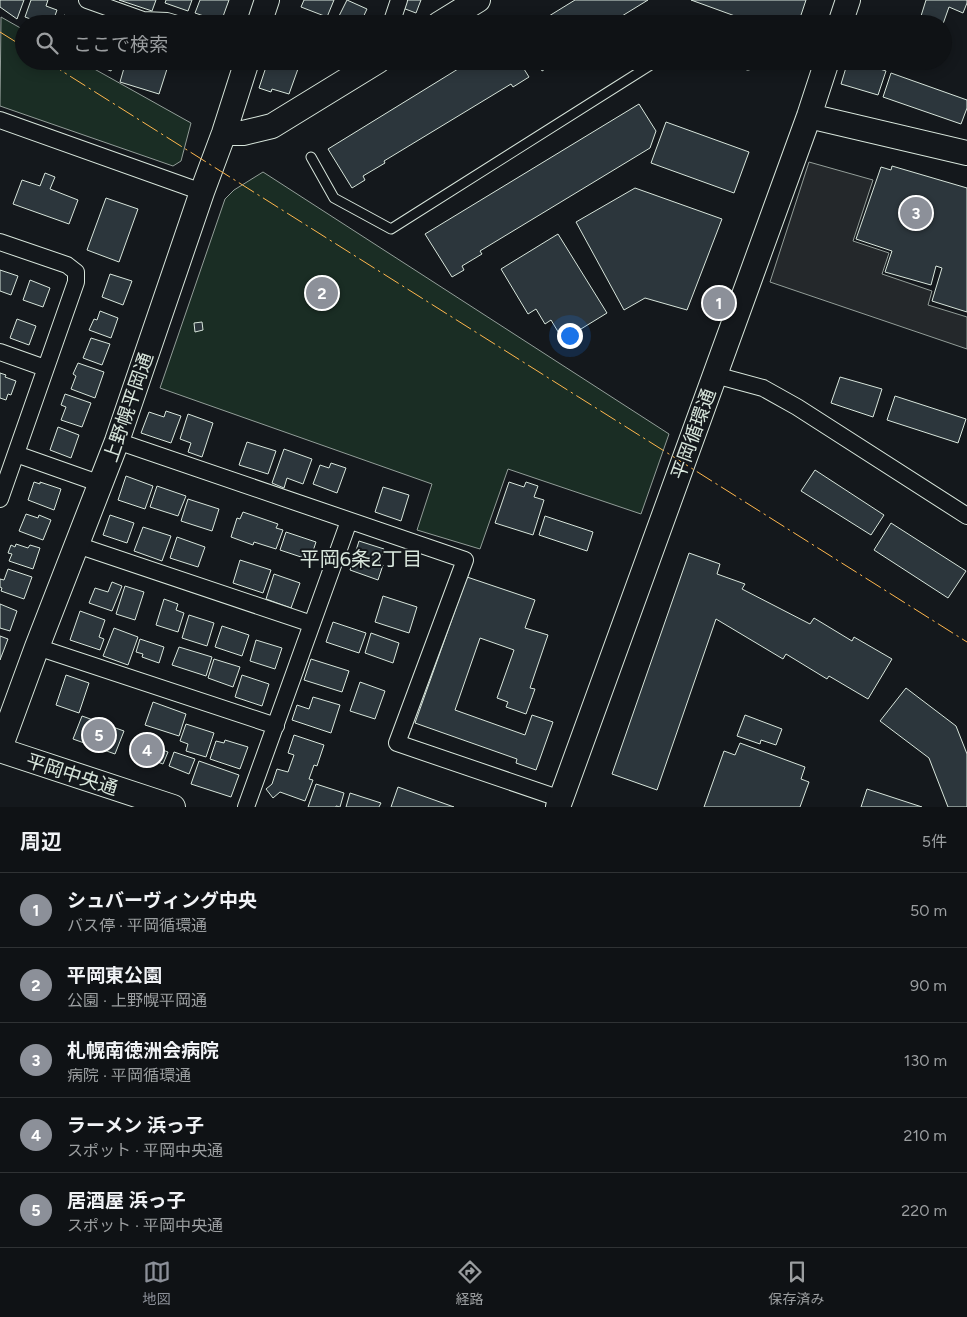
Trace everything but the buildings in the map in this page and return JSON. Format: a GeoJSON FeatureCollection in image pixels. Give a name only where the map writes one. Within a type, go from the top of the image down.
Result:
{"type":"FeatureCollection","features":[{"type":"Feature","properties":{"kind":"street"},"geometry":{"type":"LineString","coordinates":[[87,0],[129,15]]}},
{"type":"Feature","properties":{"kind":"street"},"geometry":{"type":"LineString","coordinates":[[262,15],[267,0]]}},
{"type":"Feature","properties":{"kind":"street"},"geometry":{"type":"LineString","coordinates":[[394,15],[399,0]]}},
{"type":"Feature","properties":{"kind":"street"},"geometry":{"type":"LineString","coordinates":[[454,15],[478,0]]}},
{"type":"Feature","properties":{"kind":"street"},"geometry":{"type":"LineString","coordinates":[[843,15],[848,0]]}},
{"type":"Feature","properties":{"kind":"street","name":"上野幌平岡通"},"geometry":{"type":"LineString","coordinates":[[0,749],[37,647],[117,441],[244,70]]}},
{"type":"Feature","properties":{"kind":"street"},"geometry":{"type":"LineString","coordinates":[[224,133],[243,133],[272,126],[363,70]]}},
{"type":"Feature","properties":{"kind":"street","name":"平岡循環通"},"geometry":{"type":"LineString","coordinates":[[559,803],[809,116],[823,70]]}},
{"type":"Feature","properties":{"kind":"street"},"geometry":{"type":"LineString","coordinates":[[809,116],[967,153]]}},
{"type":"Feature","properties":{"kind":"street"},"geometry":{"type":"LineString","coordinates":[[0,120],[202,192]]}},
{"type":"Feature","properties":{"kind":"street"},"geometry":{"type":"LineString","coordinates":[[0,242],[67,265],[76,272],[76,282],[0,499]]}},
{"type":"Feature","properties":{"kind":"street"},"geometry":{"type":"LineString","coordinates":[[0,352],[45,368]]}},
{"type":"Feature","properties":{"kind":"street"},"geometry":{"type":"LineString","coordinates":[[714,375],[762,388],[797,407],[967,516]]}},
{"type":"Feature","properties":{"kind":"street"},"geometry":{"type":"LineString","coordinates":[[117,441],[465,560],[397,743],[559,803]]}},
{"type":"Feature","properties":{"kind":"street"},"geometry":{"type":"LineString","coordinates":[[16,454],[101,484]]}},
{"type":"Feature","properties":{"kind":"street"},"geometry":{"type":"LineString","coordinates":[[246,807],[349,521]]}},
{"type":"Feature","properties":{"kind":"street"},"geometry":{"type":"LineString","coordinates":[[77,545],[312,624]]}},
{"type":"Feature","properties":{"kind":"street"},"geometry":{"type":"LineString","coordinates":[[37,647],[276,726]]}},
{"type":"Feature","properties":{"kind":"street","name":"平岡中央通"},"geometry":{"type":"LineString","coordinates":[[0,749],[173,807]]}},
{"type":"Feature","properties":{"kind":"lane"},"geometry":{"type":"LineString","coordinates":[[311,157],[334,198],[391,229],[644,70]]}},
{"type":"Feature","properties":{"kind":"green space"},"geometry":{"type":"Polygon","coordinates":[[[1,17],[15,25],[15,70],[96,70],[191,123],[181,161],[173,166],[0,106],[1,17]]]}},
{"type":"Feature","properties":{"kind":"green space"},"geometry":{"type":"Polygon","coordinates":[[[263,172],[669,434],[641,514],[508,469],[480,549],[417,530],[432,484],[160,388],[225,199],[234,190],[263,172]]]}},
{"type":"Feature","properties":{"kind":"shaded area"},"geometry":{"type":"Polygon","coordinates":[[[809,162],[873,180],[853,241],[889,253],[882,274],[932,291],[928,305],[967,317],[967,349],[770,282],[809,162]]]}},
{"type":"Feature","properties":{"kind":"power"},"geometry":{"type":"LineString","coordinates":[[0,32],[15,41]]}},
{"type":"Feature","properties":{"kind":"power"},"geometry":{"type":"LineString","coordinates":[[60,70],[967,642]]}},
{"type":"Feature","properties":{"kind":"place","name":"札幌南徳洲会病院"},"geometry":{"type":"Point","coordinates":[916,213]}},
{"type":"Feature","properties":{"kind":"place","name":"平岡東公園"},"geometry":{"type":"Point","coordinates":[322,293]}},
{"type":"Feature","properties":{"kind":"place","name":"シュバーヴィング中央"},"geometry":{"type":"Point","coordinates":[719,303]}},
{"type":"Feature","properties":{"kind":"place","name":"居酒屋 浜っ子"},"geometry":{"type":"Point","coordinates":[99,735]}},
{"type":"Feature","properties":{"kind":"place","name":"ラーメン 浜っ子"},"geometry":{"type":"Point","coordinates":[147,750]}},
{"type":"Feature","properties":{"kind":"district","name":"平岡6条2丁目"},"geometry":{"type":"Point","coordinates":[361,559]}}]}
